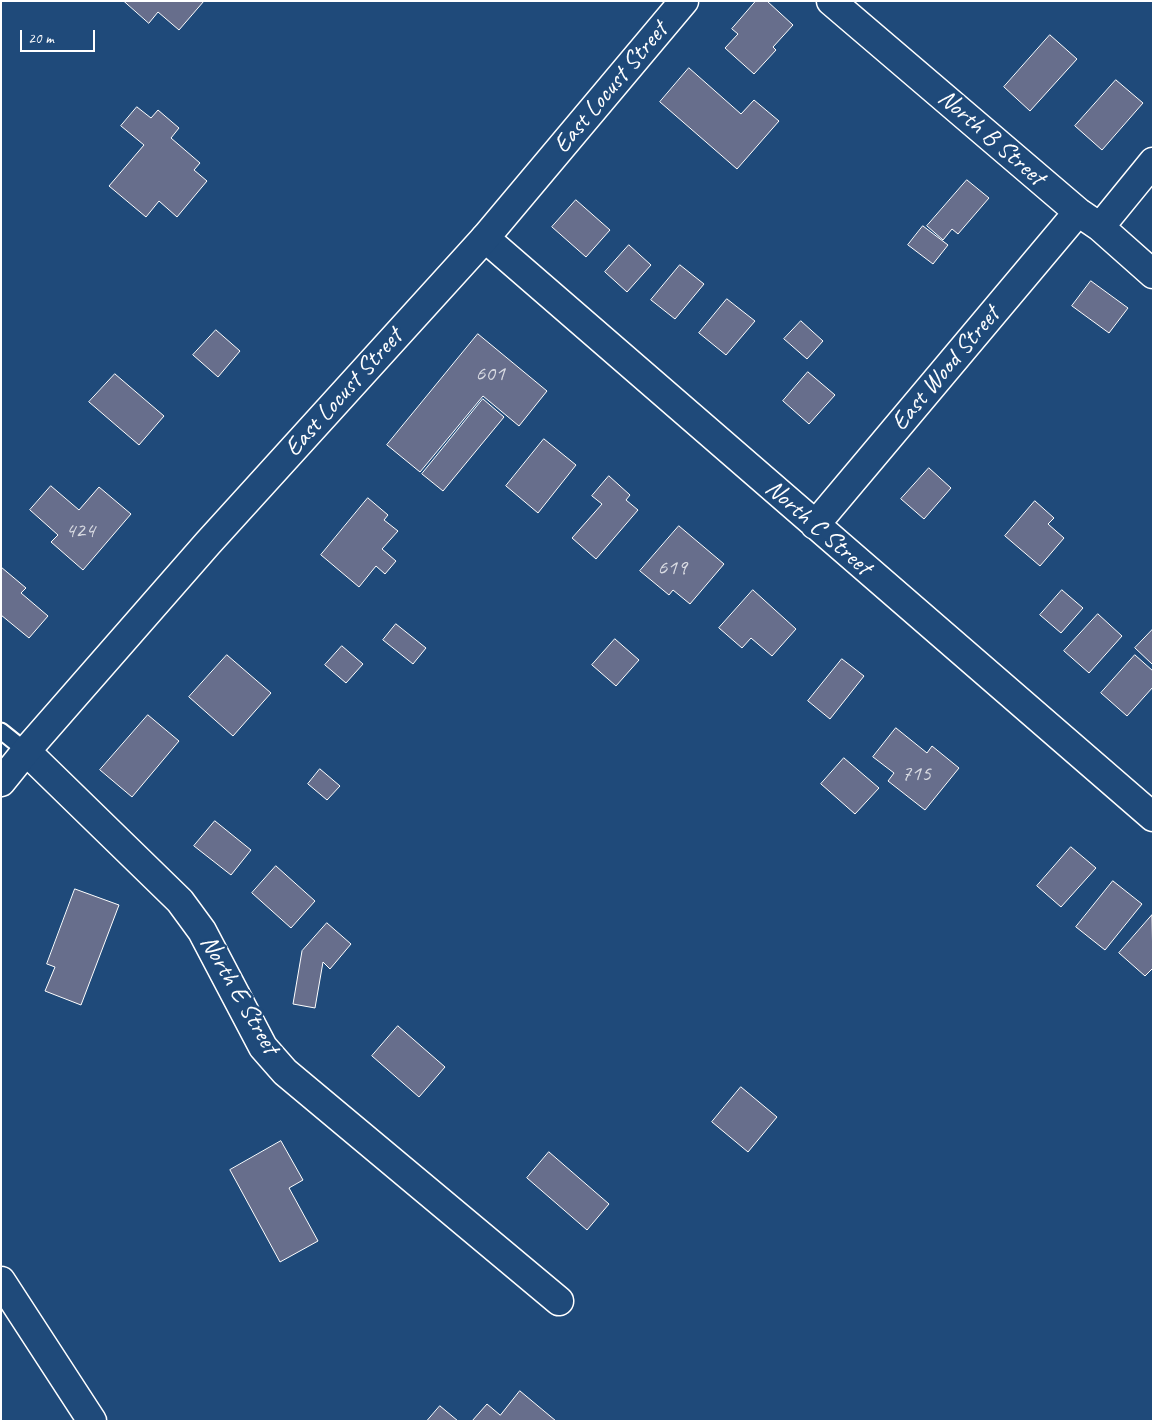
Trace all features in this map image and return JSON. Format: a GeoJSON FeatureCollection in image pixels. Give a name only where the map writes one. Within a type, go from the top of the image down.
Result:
{"type":"FeatureCollection","features":[{"type":"Feature","properties":{"kind":"street","name":"East Locust Street"},"geometry":{"type":"LineString","coordinates":[[1,782],[26,750],[208,543],[485,238],[684,1]]}},
{"type":"Feature","properties":{"kind":"street","name":"North B Street"},"geometry":{"type":"LineString","coordinates":[[831,1],[1078,212],[1100,227],[1153,274]]}},
{"type":"Feature","properties":{"kind":"street"},"geometry":{"type":"LineString","coordinates":[[1100,227],[1153,162]]}},
{"type":"Feature","properties":{"kind":"street","name":"East Wood Street"},"geometry":{"type":"LineString","coordinates":[[814,525],[1078,212]]}},
{"type":"Feature","properties":{"kind":"street","name":"North C Street"},"geometry":{"type":"LineString","coordinates":[[485,238],[1153,817]]}},
{"type":"Feature","properties":{"kind":"street","name":"North E Street"},"geometry":{"type":"LineString","coordinates":[[26,750],[180,901],[202,931],[263,1047],[286,1072],[559,1301]]}},
{"type":"Feature","properties":{"kind":"street"},"geometry":{"type":"LineString","coordinates":[[1,1281],[92,1421]]}},
{"type":"Feature","properties":{"kind":"lane"},"geometry":{"type":"LineString","coordinates":[[1,731],[26,750]]}},
{"type":"Feature","properties":{"kind":"building"},"geometry":{"type":"Polygon","coordinates":[[[124,1],[204,1],[179,30],[158,12],[149,23],[124,1]]]}},
{"type":"Feature","properties":{"kind":"building"},"geometry":{"type":"Polygon","coordinates":[[[756,1],[767,1],[793,25],[773,47],[776,50],[754,74],[725,48],[738,34],[732,29],[756,1]]]}},
{"type":"Feature","properties":{"kind":"building"},"geometry":{"type":"Polygon","coordinates":[[[1050,35],[1077,59],[1030,111],[1004,87],[1050,35]]]}},
{"type":"Feature","properties":{"kind":"building"},"geometry":{"type":"Polygon","coordinates":[[[689,68],[741,114],[754,100],[779,121],[737,169],[660,102],[689,68]]]}},
{"type":"Feature","properties":{"kind":"building"},"geometry":{"type":"Polygon","coordinates":[[[1116,80],[1143,103],[1102,150],[1075,126],[1116,80]]]}},
{"type":"Feature","properties":{"kind":"building"},"geometry":{"type":"Polygon","coordinates":[[[137,107],[151,118],[158,110],[179,128],[171,138],[200,163],[194,170],[207,181],[177,217],[159,201],[146,217],[109,186],[144,145],[121,126],[137,107]]]}},
{"type":"Feature","properties":{"kind":"building"},"geometry":{"type":"Polygon","coordinates":[[[967,180],[989,198],[958,234],[952,229],[943,240],[927,226],[967,180]]]}},
{"type":"Feature","properties":{"kind":"building"},"geometry":{"type":"Polygon","coordinates":[[[576,200],[610,230],[586,257],[552,227],[576,200]]]}},
{"type":"Feature","properties":{"kind":"building"},"geometry":{"type":"Polygon","coordinates":[[[923,226],[948,245],[933,264],[908,245],[923,226]]]}},
{"type":"Feature","properties":{"kind":"building"},"geometry":{"type":"Polygon","coordinates":[[[629,245],[651,265],[627,292],[605,272],[629,245]]]}},
{"type":"Feature","properties":{"kind":"building"},"geometry":{"type":"Polygon","coordinates":[[[680,265],[704,284],[675,319],[651,300],[680,265]]]}},
{"type":"Feature","properties":{"kind":"building"},"geometry":{"type":"Polygon","coordinates":[[[1091,281],[1128,308],[1109,333],[1072,306],[1091,281]]]}},
{"type":"Feature","properties":{"kind":"building"},"geometry":{"type":"Polygon","coordinates":[[[727,299],[755,321],[726,355],[699,333],[727,299]]]}},
{"type":"Feature","properties":{"kind":"building"},"geometry":{"type":"Polygon","coordinates":[[[801,321],[823,341],[807,359],[784,339],[801,321]]]}},
{"type":"Feature","properties":{"kind":"building"},"geometry":{"type":"Polygon","coordinates":[[[216,330],[240,351],[218,377],[193,355],[216,330]]]}},
{"type":"Feature","properties":{"kind":"building"},"geometry":{"type":"Polygon","coordinates":[[[478,334],[547,391],[519,426],[483,396],[420,472],[387,445],[478,334]]]}},
{"type":"Feature","properties":{"kind":"building"},"geometry":{"type":"Polygon","coordinates":[[[808,372],[835,395],[809,424],[783,401],[808,372]]]}},
{"type":"Feature","properties":{"kind":"building"},"geometry":{"type":"Polygon","coordinates":[[[115,374],[164,416],[139,445],[89,402],[115,374]]]}},
{"type":"Feature","properties":{"kind":"building"},"geometry":{"type":"Polygon","coordinates":[[[483,399],[504,417],[443,491],[422,474],[483,399]]]}},
{"type":"Feature","properties":{"kind":"building"},"geometry":{"type":"Polygon","coordinates":[[[544,439],[576,465],[538,513],[506,486],[544,439]]]}},
{"type":"Feature","properties":{"kind":"building"},"geometry":{"type":"Polygon","coordinates":[[[929,468],[951,488],[924,519],[901,499],[929,468]]]}},
{"type":"Feature","properties":{"kind":"building"},"geometry":{"type":"Polygon","coordinates":[[[609,476],[630,495],[626,500],[638,510],[596,559],[572,538],[602,504],[592,496],[609,476]]]}},
{"type":"Feature","properties":{"kind":"building"},"geometry":{"type":"Polygon","coordinates":[[[51,486],[79,510],[99,487],[131,514],[83,570],[51,542],[58,535],[30,510],[51,486]]]}},
{"type":"Feature","properties":{"kind":"building"},"geometry":{"type":"Polygon","coordinates":[[[368,498],[388,515],[384,520],[398,531],[382,549],[396,561],[385,574],[376,566],[359,587],[321,555],[368,498]]]}},
{"type":"Feature","properties":{"kind":"building"},"geometry":{"type":"Polygon","coordinates":[[[1035,501],[1054,518],[1048,524],[1064,538],[1040,566],[1005,536],[1035,501]]]}},
{"type":"Feature","properties":{"kind":"building"},"geometry":{"type":"Polygon","coordinates":[[[679,526],[724,564],[690,604],[673,590],[669,595],[640,571],[679,526]]]}},
{"type":"Feature","properties":{"kind":"building"},"geometry":{"type":"Polygon","coordinates":[[[1,567],[26,588],[21,593],[48,616],[29,638],[1,615],[1,567]]]}},
{"type":"Feature","properties":{"kind":"building"},"geometry":{"type":"Polygon","coordinates":[[[753,590],[796,629],[772,656],[751,638],[742,648],[719,628],[753,590]]]}},
{"type":"Feature","properties":{"kind":"building"},"geometry":{"type":"Polygon","coordinates":[[[1062,590],[1083,608],[1061,633],[1040,615],[1062,590]]]}},
{"type":"Feature","properties":{"kind":"building"},"geometry":{"type":"Polygon","coordinates":[[[1098,614],[1122,636],[1089,673],[1064,651],[1098,614]]]}},
{"type":"Feature","properties":{"kind":"building"},"geometry":{"type":"Polygon","coordinates":[[[396,624],[426,648],[413,664],[383,640],[396,624]]]}},
{"type":"Feature","properties":{"kind":"building"},"geometry":{"type":"Polygon","coordinates":[[[1153,629],[1153,663],[1152,664],[1135,648],[1153,629]]]}},
{"type":"Feature","properties":{"kind":"building"},"geometry":{"type":"Polygon","coordinates":[[[615,639],[639,660],[616,686],[592,665],[615,639]]]}},
{"type":"Feature","properties":{"kind":"building"},"geometry":{"type":"Polygon","coordinates":[[[342,646],[363,664],[346,683],[325,665],[342,646]]]}},
{"type":"Feature","properties":{"kind":"building"},"geometry":{"type":"Polygon","coordinates":[[[227,655],[271,693],[233,736],[189,697],[227,655]]]}},
{"type":"Feature","properties":{"kind":"building"},"geometry":{"type":"Polygon","coordinates":[[[1135,655],[1153,671],[1153,687],[1127,716],[1101,693],[1135,655]]]}},
{"type":"Feature","properties":{"kind":"building"},"geometry":{"type":"Polygon","coordinates":[[[842,659],[864,676],[830,719],[808,701],[842,659]]]}},
{"type":"Feature","properties":{"kind":"building"},"geometry":{"type":"Polygon","coordinates":[[[148,715],[179,741],[132,797],[100,770],[148,715]]]}},
{"type":"Feature","properties":{"kind":"building"},"geometry":{"type":"Polygon","coordinates":[[[896,728],[927,753],[932,746],[959,768],[925,810],[888,781],[894,773],[873,757],[896,728]]]}},
{"type":"Feature","properties":{"kind":"building"},"geometry":{"type":"Polygon","coordinates":[[[844,758],[879,788],[855,814],[821,784],[844,758]]]}},
{"type":"Feature","properties":{"kind":"building"},"geometry":{"type":"Polygon","coordinates":[[[320,769],[340,786],[327,800],[308,784],[320,769]]]}},
{"type":"Feature","properties":{"kind":"building"},"geometry":{"type":"Polygon","coordinates":[[[215,821],[251,850],[231,875],[194,846],[215,821]]]}},
{"type":"Feature","properties":{"kind":"building"},"geometry":{"type":"Polygon","coordinates":[[[1071,847],[1096,868],[1061,907],[1037,886],[1071,847]]]}},
{"type":"Feature","properties":{"kind":"building"},"geometry":{"type":"Polygon","coordinates":[[[276,866],[315,901],[291,928],[252,893],[276,866]]]}},
{"type":"Feature","properties":{"kind":"building"},"geometry":{"type":"Polygon","coordinates":[[[1113,881],[1142,904],[1105,950],[1076,927],[1113,881]]]}},
{"type":"Feature","properties":{"kind":"building"},"geometry":{"type":"Polygon","coordinates":[[[75,889],[119,905],[81,1005],[45,991],[55,967],[47,964],[75,889]]]}},
{"type":"Feature","properties":{"kind":"building"},"geometry":{"type":"Polygon","coordinates":[[[1152,915],[1153,968],[1145,976],[1119,953],[1152,915]]]}},
{"type":"Feature","properties":{"kind":"building"},"geometry":{"type":"Polygon","coordinates":[[[327,923],[351,944],[330,969],[323,962],[315,1008],[293,1004],[302,951],[327,923]]]}},
{"type":"Feature","properties":{"kind":"building"},"geometry":{"type":"Polygon","coordinates":[[[398,1026],[445,1067],[419,1097],[372,1056],[398,1026]]]}},
{"type":"Feature","properties":{"kind":"building"},"geometry":{"type":"Polygon","coordinates":[[[741,1087],[777,1117],[748,1152],[712,1122],[741,1087]]]}},
{"type":"Feature","properties":{"kind":"building"},"geometry":{"type":"Polygon","coordinates":[[[281,1141],[303,1180],[289,1188],[318,1241],[280,1262],[230,1170],[281,1141]]]}},
{"type":"Feature","properties":{"kind":"building"},"geometry":{"type":"Polygon","coordinates":[[[549,1152],[609,1204],[587,1230],[527,1178],[549,1152]]]}},
{"type":"Feature","properties":{"kind":"building"},"geometry":{"type":"Polygon","coordinates":[[[520,1391],[556,1421],[472,1421],[487,1404],[500,1415],[520,1391]]]}},
{"type":"Feature","properties":{"kind":"building"},"geometry":{"type":"Polygon","coordinates":[[[440,1406],[458,1421],[427,1421],[440,1406]]]}}]}
